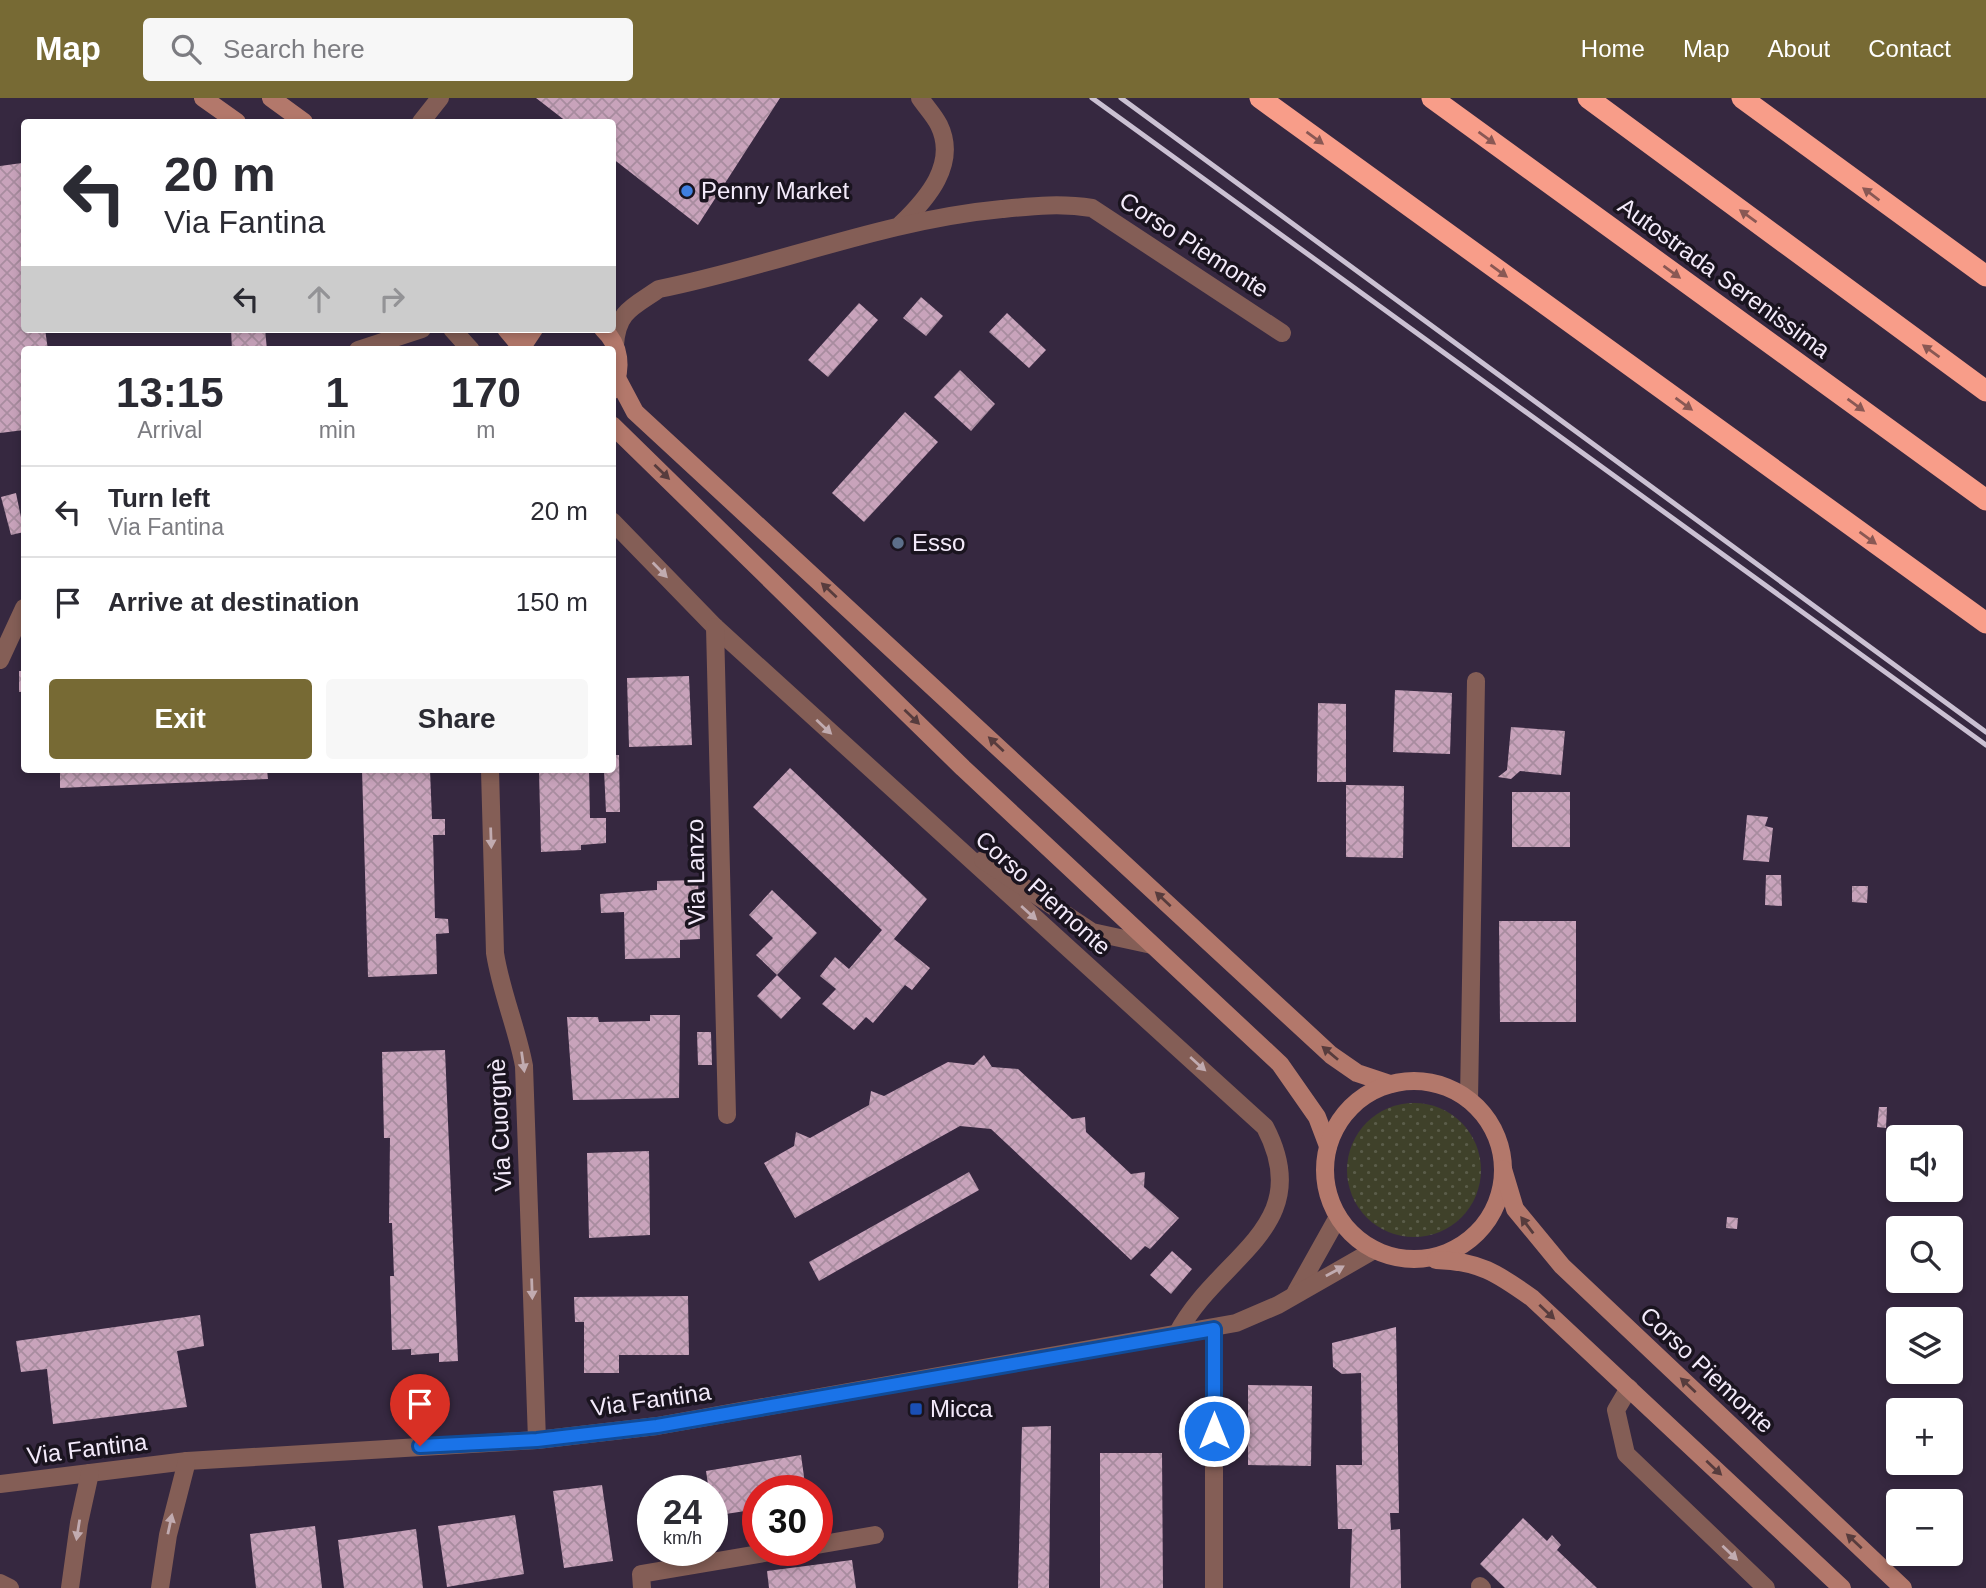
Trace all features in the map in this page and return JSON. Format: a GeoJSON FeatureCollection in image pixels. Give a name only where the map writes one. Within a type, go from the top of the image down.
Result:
{"type":"FeatureCollection","features":[{"type":"Feature","properties":{"kind":"highway"},"geometry":{"type":"LineString","coordinates":[[1260,98],[1986,623]]}},
{"type":"Feature","properties":{"kind":"highway","name":"Autostrada Serenissima"},"geometry":{"type":"LineString","coordinates":[[1432,98],[1986,500]]}},
{"type":"Feature","properties":{"kind":"highway"},"geometry":{"type":"LineString","coordinates":[[1588,98],[1986,391]]}},
{"type":"Feature","properties":{"kind":"highway"},"geometry":{"type":"LineString","coordinates":[[1742,98],[1986,276]]}},
{"type":"Feature","properties":{"kind":"highway"},"geometry":{"type":"LineString","coordinates":[[1895,212],[1986,258]]}},
{"type":"Feature","properties":{"kind":"main road"},"geometry":{"type":"LineString","coordinates":[[271,98],[300,119]]}},
{"type":"Feature","properties":{"kind":"main road"},"geometry":{"type":"LineString","coordinates":[[216,110],[232,119]]}},
{"type":"Feature","properties":{"kind":"main road"},"geometry":{"type":"LineString","coordinates":[[606,333],[615,345]]}},
{"type":"Feature","properties":{"kind":"main road"},"geometry":{"type":"LineString","coordinates":[[616,349],[620,365],[616,382]]}},
{"type":"Feature","properties":{"kind":"main road"},"geometry":{"type":"LineString","coordinates":[[616,387],[635,412],[1331,1055],[1357,1073],[1390,1084]]}},
{"type":"Feature","properties":{"kind":"main road","name":"Corso Piemonte"},"geometry":{"type":"LineString","coordinates":[[616,429],[963,768],[1280,1064],[1317,1117],[1328,1146]]}},
{"type":"Feature","properties":{"kind":"main road"},"geometry":{"type":"LineString","coordinates":[[1422,1259],[1447,1253],[1470,1240],[1488,1220],[1500,1196],[1503,1169],[1499,1143],[1487,1119],[1469,1100],[1445,1087],[1417,1081],[1390,1084],[1363,1097],[1341,1119],[1328,1146],[1325,1170],[1329,1195],[1338,1217],[1354,1236],[1374,1250],[1397,1258],[1467,1261],[1504,1278],[1532,1298],[1842,1588]]}},
{"type":"Feature","properties":{"kind":"main road","name":"Corso Piemonte"},"geometry":{"type":"LineString","coordinates":[[1503,1169],[1515,1209],[1562,1266],[1903,1588]]}},
{"type":"Feature","properties":{"kind":"street"},"geometry":{"type":"LineString","coordinates":[[423,119],[440,98]]}},
{"type":"Feature","properties":{"kind":"street"},"geometry":{"type":"LineString","coordinates":[[901,224],[928,198],[945,162],[940,126],[920,98]]}},
{"type":"Feature","properties":{"kind":"street","name":"Corso Piemonte"},"geometry":{"type":"LineString","coordinates":[[616,324],[636,304],[659,289],[901,224],[980,211],[1062,203],[1092,208],[1282,333]]}},
{"type":"Feature","properties":{"kind":"street"},"geometry":{"type":"LineString","coordinates":[[616,310],[636,304]]}},
{"type":"Feature","properties":{"kind":"street"},"geometry":{"type":"LineString","coordinates":[[370,346],[410,333]]}},
{"type":"Feature","properties":{"kind":"street"},"geometry":{"type":"LineString","coordinates":[[456,333],[467,346]]}},
{"type":"Feature","properties":{"kind":"street","name":"Corso Piemonte"},"geometry":{"type":"LineString","coordinates":[[615,345],[616,333]]}},
{"type":"Feature","properties":{"kind":"street","name":"Corso Piemonte"},"geometry":{"type":"LineString","coordinates":[[616,525],[715,627],[933,828],[1265,1126],[1277,1150],[1282,1176],[1279,1202],[1268,1226],[1191,1308],[1177,1335]]}},
{"type":"Feature","properties":{"kind":"street"},"geometry":{"type":"LineString","coordinates":[[0,660],[21,614]]}},
{"type":"Feature","properties":{"kind":"street","name":"Via Lanzo"},"geometry":{"type":"LineString","coordinates":[[715,627],[727,1115]]}},
{"type":"Feature","properties":{"kind":"street"},"geometry":{"type":"LineString","coordinates":[[1469,1100],[1476,681]]}},
{"type":"Feature","properties":{"kind":"street","name":"Via Cuorgnè"},"geometry":{"type":"LineString","coordinates":[[489,773],[495,953],[499,981],[524,1066],[537,1440]]}},
{"type":"Feature","properties":{"kind":"street"},"geometry":{"type":"LineString","coordinates":[[933,828],[1092,932],[1153,945]]}},
{"type":"Feature","properties":{"kind":"street"},"geometry":{"type":"LineString","coordinates":[[1296,1292],[1338,1217]]}},
{"type":"Feature","properties":{"kind":"street","name":"Via Fantina"},"geometry":{"type":"LineString","coordinates":[[0,1485],[187,1461],[537,1440],[657,1426],[1214,1329],[1255,1316],[1374,1250]]}},
{"type":"Feature","properties":{"kind":"street"},"geometry":{"type":"LineString","coordinates":[[1214,1329],[1214,1588]]}},
{"type":"Feature","properties":{"kind":"street"},"geometry":{"type":"LineString","coordinates":[[1629,1388],[1616,1410],[1626,1454],[1766,1588]]}},
{"type":"Feature","properties":{"kind":"street"},"geometry":{"type":"LineString","coordinates":[[160,1588],[168,1535],[187,1461]]}},
{"type":"Feature","properties":{"kind":"street"},"geometry":{"type":"LineString","coordinates":[[70,1588],[79,1522],[90,1473]]}},
{"type":"Feature","properties":{"kind":"street"},"geometry":{"type":"LineString","coordinates":[[833,1542],[875,1535]]}},
{"type":"Feature","properties":{"kind":"street"},"geometry":{"type":"LineString","coordinates":[[642,1588],[640,1574],[742,1557]]}},
{"type":"Feature","properties":{"kind":"street"},"geometry":{"type":"LineString","coordinates":[[0,1583],[10,1588]]}},
{"type":"Feature","properties":{"kind":"green space"},"geometry":{"type":"Polygon","coordinates":[[[1414,1103],[1440,1108],[1462,1122],[1476,1144],[1481,1170],[1476,1196],[1462,1218],[1440,1232],[1414,1237],[1388,1232],[1366,1218],[1352,1196],[1347,1170],[1352,1144],[1366,1122],[1388,1108],[1414,1103]]]}},
{"type":"Feature","properties":{"kind":"building","name":"Penny Market"},"geometry":{"type":"Polygon","coordinates":[[[536,98],[780,98],[698,225],[616,161],[616,119],[563,119],[536,98]]]}},
{"type":"Feature","properties":{"kind":"building"},"geometry":{"type":"Polygon","coordinates":[[[21,163],[21,333],[46,333],[47,346],[21,346],[21,430],[0,433],[0,166],[21,163]]]}},
{"type":"Feature","properties":{"kind":"building"},"geometry":{"type":"Polygon","coordinates":[[[921,297],[943,316],[926,336],[903,318],[921,297]]]}},
{"type":"Feature","properties":{"kind":"building"},"geometry":{"type":"Polygon","coordinates":[[[859,303],[878,320],[828,377],[808,360],[859,303]]]}},
{"type":"Feature","properties":{"kind":"building"},"geometry":{"type":"Polygon","coordinates":[[[1007,313],[1046,350],[1029,368],[989,332],[1007,313]]]}},
{"type":"Feature","properties":{"kind":"building"},"geometry":{"type":"Polygon","coordinates":[[[231,333],[265,333],[267,346],[232,346],[231,333]]]}},
{"type":"Feature","properties":{"kind":"building"},"geometry":{"type":"Polygon","coordinates":[[[960,370],[995,404],[971,431],[934,397],[960,370]]]}},
{"type":"Feature","properties":{"kind":"building"},"geometry":{"type":"Polygon","coordinates":[[[905,412],[938,442],[864,522],[832,493],[905,412]]]}},
{"type":"Feature","properties":{"kind":"building"},"geometry":{"type":"Polygon","coordinates":[[[16,493],[21,533],[11,535],[1,497],[16,493]]]}},
{"type":"Feature","properties":{"kind":"building"},"geometry":{"type":"Polygon","coordinates":[[[19,671],[21,671],[21,692],[19,671]]]}},
{"type":"Feature","properties":{"kind":"building"},"geometry":{"type":"Polygon","coordinates":[[[689,676],[692,745],[629,747],[627,678],[689,676]]]}},
{"type":"Feature","properties":{"kind":"building"},"geometry":{"type":"Polygon","coordinates":[[[1395,690],[1452,693],[1450,754],[1393,752],[1395,690]]]}},
{"type":"Feature","properties":{"kind":"building"},"geometry":{"type":"Polygon","coordinates":[[[1318,703],[1346,704],[1346,782],[1317,782],[1318,703]]]}},
{"type":"Feature","properties":{"kind":"building"},"geometry":{"type":"Polygon","coordinates":[[[1511,727],[1565,731],[1561,775],[1520,771],[1511,779],[1498,777],[1507,770],[1511,727]]]}},
{"type":"Feature","properties":{"kind":"building"},"geometry":{"type":"Polygon","coordinates":[[[616,755],[619,755],[620,812],[606,812],[604,773],[616,773],[616,755]]]}},
{"type":"Feature","properties":{"kind":"building"},"geometry":{"type":"Polygon","coordinates":[[[790,768],[927,899],[894,939],[930,968],[912,990],[905,985],[873,1023],[866,1017],[854,1030],[822,1004],[836,989],[820,976],[835,957],[849,969],[882,930],[753,807],[790,768]]]}},
{"type":"Feature","properties":{"kind":"building"},"geometry":{"type":"Polygon","coordinates":[[[60,773],[267,773],[268,779],[60,788],[60,773]]]}},
{"type":"Feature","properties":{"kind":"building"},"geometry":{"type":"Polygon","coordinates":[[[362,773],[430,773],[432,819],[445,819],[445,835],[433,835],[435,918],[448,919],[449,933],[436,934],[437,974],[368,977],[362,773]]]}},
{"type":"Feature","properties":{"kind":"building"},"geometry":{"type":"Polygon","coordinates":[[[539,773],[589,773],[590,818],[606,818],[606,843],[581,845],[581,850],[541,852],[539,773]]]}},
{"type":"Feature","properties":{"kind":"building"},"geometry":{"type":"Polygon","coordinates":[[[1346,785],[1404,786],[1403,858],[1346,857],[1346,785]]]}},
{"type":"Feature","properties":{"kind":"building"},"geometry":{"type":"Polygon","coordinates":[[[1512,792],[1570,792],[1570,847],[1512,847],[1512,792]]]}},
{"type":"Feature","properties":{"kind":"building"},"geometry":{"type":"Polygon","coordinates":[[[1747,815],[1768,817],[1765,826],[1773,828],[1769,862],[1743,860],[1747,815]]]}},
{"type":"Feature","properties":{"kind":"building"},"geometry":{"type":"Polygon","coordinates":[[[1766,875],[1781,875],[1782,906],[1765,905],[1766,875]]]}},
{"type":"Feature","properties":{"kind":"building"},"geometry":{"type":"Polygon","coordinates":[[[698,880],[700,939],[680,940],[680,958],[625,959],[624,912],[601,913],[600,894],[657,890],[657,881],[698,880]]]}},
{"type":"Feature","properties":{"kind":"building"},"geometry":{"type":"Polygon","coordinates":[[[1852,886],[1868,886],[1867,903],[1852,902],[1852,886]]]}},
{"type":"Feature","properties":{"kind":"building"},"geometry":{"type":"Polygon","coordinates":[[[772,890],[817,933],[777,975],[756,955],[773,938],[749,915],[772,890]]]}},
{"type":"Feature","properties":{"kind":"building"},"geometry":{"type":"Polygon","coordinates":[[[1499,921],[1576,921],[1576,1022],[1500,1022],[1499,921]]]}},
{"type":"Feature","properties":{"kind":"building"},"geometry":{"type":"Polygon","coordinates":[[[777,975],[801,998],[781,1019],[757,996],[777,975]]]}},
{"type":"Feature","properties":{"kind":"building"},"geometry":{"type":"Polygon","coordinates":[[[650,1015],[680,1015],[679,1098],[573,1100],[567,1017],[598,1017],[599,1022],[650,1021],[650,1015]]]}},
{"type":"Feature","properties":{"kind":"building"},"geometry":{"type":"Polygon","coordinates":[[[697,1032],[711,1032],[712,1065],[698,1065],[697,1032]]]}},
{"type":"Feature","properties":{"kind":"building"},"geometry":{"type":"Polygon","coordinates":[[[445,1050],[458,1361],[439,1362],[439,1353],[411,1355],[411,1349],[392,1350],[390,1276],[394,1276],[392,1223],[389,1223],[390,1138],[384,1138],[382,1052],[445,1050]]]}},
{"type":"Feature","properties":{"kind":"building"},"geometry":{"type":"Polygon","coordinates":[[[984,1055],[992,1067],[1018,1069],[1072,1119],[1085,1117],[1086,1132],[1131,1174],[1145,1172],[1144,1187],[1179,1218],[1150,1249],[1145,1246],[1131,1260],[991,1129],[960,1126],[795,1218],[764,1163],[794,1146],[796,1132],[810,1138],[869,1105],[871,1091],[884,1096],[948,1062],[974,1065],[984,1055]]]}},
{"type":"Feature","properties":{"kind":"building"},"geometry":{"type":"Polygon","coordinates":[[[1879,1107],[1887,1107],[1886,1128],[1877,1127],[1879,1107]]]}},
{"type":"Feature","properties":{"kind":"building"},"geometry":{"type":"Polygon","coordinates":[[[649,1151],[650,1235],[589,1238],[587,1153],[649,1151]]]}},
{"type":"Feature","properties":{"kind":"building"},"geometry":{"type":"Polygon","coordinates":[[[969,1172],[979,1190],[819,1281],[809,1262],[969,1172]]]}},
{"type":"Feature","properties":{"kind":"building"},"geometry":{"type":"Polygon","coordinates":[[[1727,1217],[1738,1218],[1737,1229],[1726,1228],[1727,1217]]]}},
{"type":"Feature","properties":{"kind":"building"},"geometry":{"type":"Polygon","coordinates":[[[1172,1251],[1192,1269],[1171,1294],[1150,1275],[1172,1251]]]}},
{"type":"Feature","properties":{"kind":"building"},"geometry":{"type":"Polygon","coordinates":[[[688,1296],[689,1355],[619,1355],[619,1373],[584,1373],[584,1322],[575,1322],[574,1297],[688,1296]]]}},
{"type":"Feature","properties":{"kind":"building"},"geometry":{"type":"Polygon","coordinates":[[[200,1315],[204,1346],[177,1351],[187,1407],[53,1424],[47,1369],[21,1372],[16,1341],[200,1315]]]}},
{"type":"Feature","properties":{"kind":"building"},"geometry":{"type":"Polygon","coordinates":[[[1396,1327],[1399,1513],[1390,1513],[1391,1530],[1400,1529],[1401,1588],[1350,1588],[1352,1529],[1338,1529],[1336,1465],[1362,1465],[1361,1373],[1342,1374],[1333,1367],[1332,1343],[1396,1327]]]}},
{"type":"Feature","properties":{"kind":"building"},"geometry":{"type":"Polygon","coordinates":[[[1248,1385],[1312,1386],[1311,1466],[1248,1465],[1248,1385]]]}},
{"type":"Feature","properties":{"kind":"building"},"geometry":{"type":"Polygon","coordinates":[[[1051,1426],[1049,1588],[1018,1588],[1022,1427],[1051,1426]]]}},
{"type":"Feature","properties":{"kind":"building"},"geometry":{"type":"Polygon","coordinates":[[[1100,1453],[1162,1453],[1163,1588],[1100,1588],[1100,1453]]]}},
{"type":"Feature","properties":{"kind":"building"},"geometry":{"type":"Polygon","coordinates":[[[801,1455],[804,1475],[742,1475],[742,1511],[728,1514],[728,1475],[707,1475],[706,1471],[801,1455]]]}},
{"type":"Feature","properties":{"kind":"building"},"geometry":{"type":"Polygon","coordinates":[[[602,1485],[613,1561],[564,1568],[553,1491],[602,1485]]]}},
{"type":"Feature","properties":{"kind":"building"},"geometry":{"type":"Polygon","coordinates":[[[515,1515],[524,1574],[447,1587],[438,1526],[515,1515]]]}},
{"type":"Feature","properties":{"kind":"building"},"geometry":{"type":"Polygon","coordinates":[[[1523,1518],[1547,1541],[1552,1535],[1561,1545],[1557,1550],[1597,1588],[1505,1588],[1480,1564],[1523,1518]]]}},
{"type":"Feature","properties":{"kind":"building"},"geometry":{"type":"Polygon","coordinates":[[[315,1526],[322,1588],[256,1588],[250,1534],[315,1526]]]}},
{"type":"Feature","properties":{"kind":"building"},"geometry":{"type":"Polygon","coordinates":[[[416,1529],[423,1588],[344,1588],[338,1540],[416,1529]]]}},
{"type":"Feature","properties":{"kind":"building"},"geometry":{"type":"Polygon","coordinates":[[[852,1560],[856,1588],[769,1588],[767,1571],[833,1566],[833,1562],[852,1560]]]}},
{"type":"Feature","properties":{"kind":"railway"},"geometry":{"type":"LineString","coordinates":[[1092,98],[1986,745]]}},
{"type":"Feature","properties":{"kind":"railway"},"geometry":{"type":"LineString","coordinates":[[1121,98],[1986,732]]}},
{"type":"Feature","properties":{"kind":"place","name":"Penny Market"},"geometry":{"type":"Point","coordinates":[687,191]}},
{"type":"Feature","properties":{"kind":"place","name":"Esso"},"geometry":{"type":"Point","coordinates":[898,543]}},
{"type":"Feature","properties":{"kind":"place","name":"Micca"},"geometry":{"type":"Point","coordinates":[916,1409]}},
{"type":"Feature","properties":{"kind":"route"},"geometry":{"type":"LineString","coordinates":[[420,1446],[537,1440],[657,1426],[1214,1329],[1214,1431]]}}]}
